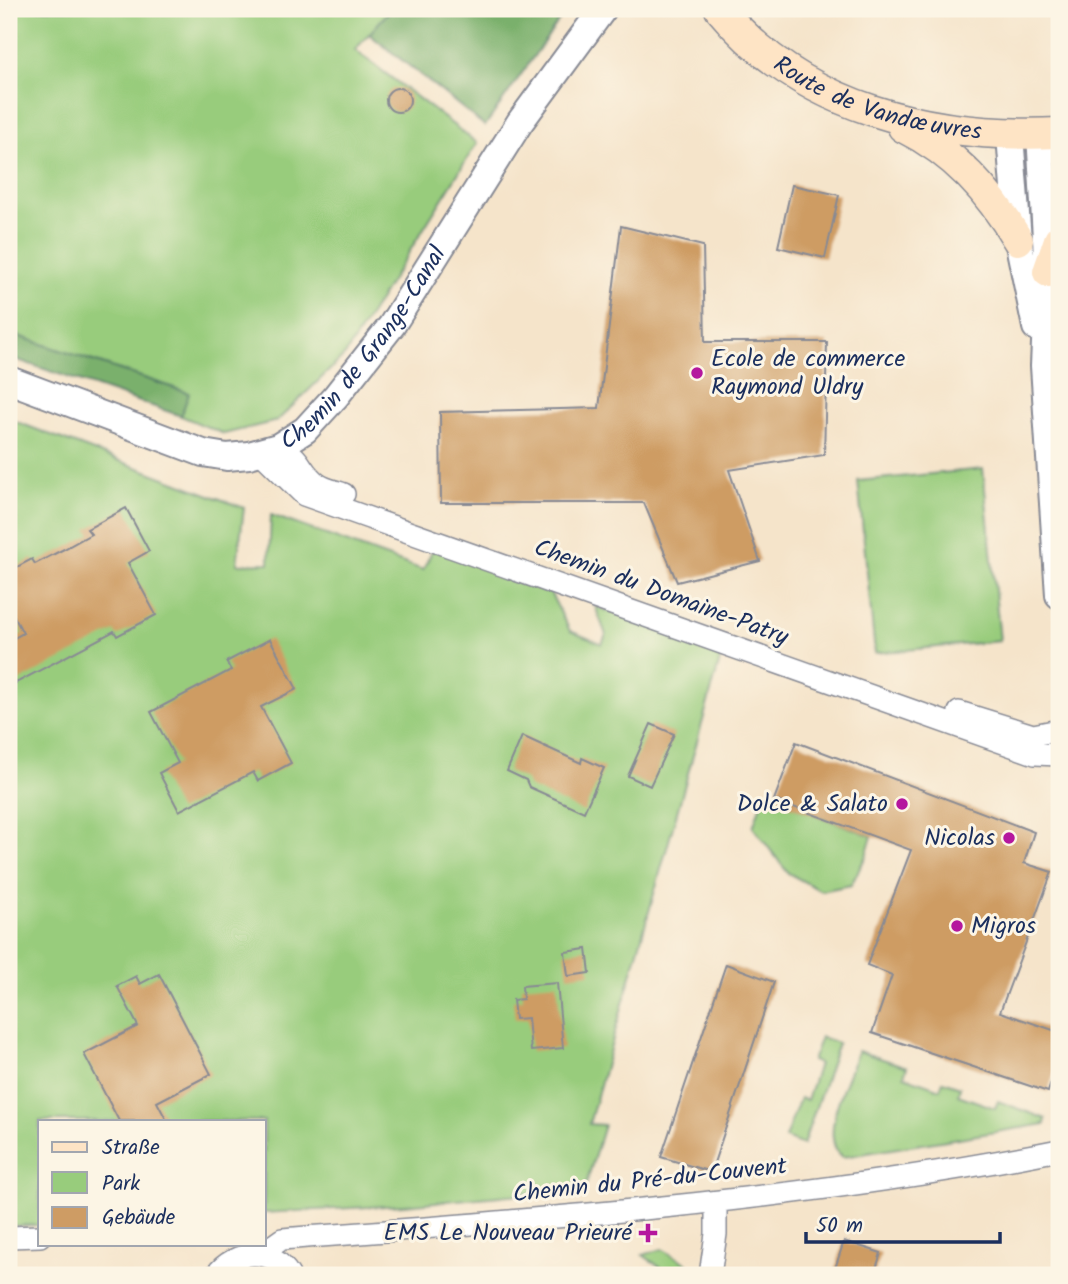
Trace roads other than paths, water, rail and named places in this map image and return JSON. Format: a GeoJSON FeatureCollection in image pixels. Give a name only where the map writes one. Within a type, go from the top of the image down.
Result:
{"type":"FeatureCollection","features":[{"type":"Feature","properties":{"kind":"main road","name":"Route de Vandœuvres"},"geometry":{"type":"LineString","coordinates":[[720,9],[736,29],[776,64],[833,97],[926,125],[1010,135],[1050,134]]}},
{"type":"Feature","properties":{"kind":"main road"},"geometry":{"type":"LineString","coordinates":[[865,108],[916,134],[965,169],[988,193],[1018,240]]}},
{"type":"Feature","properties":{"kind":"main road"},"geometry":{"type":"LineString","coordinates":[[1048,272],[1059,240]]}},
{"type":"Feature","properties":{"kind":"street","name":"Chemin de Grange-Canal"},"geometry":{"type":"LineString","coordinates":[[9,380],[203,453],[228,457],[269,449],[305,430],[336,396],[392,325],[520,122],[603,9]]}},
{"type":"Feature","properties":{"kind":"street"},"geometry":{"type":"LineString","coordinates":[[1050,134],[1044,366],[1059,595]]}},
{"type":"Feature","properties":{"kind":"street"},"geometry":{"type":"LineString","coordinates":[[1010,135],[1018,240],[1044,366]]}},
{"type":"Feature","properties":{"kind":"street","name":"Chemin du Domaine-Patry"},"geometry":{"type":"LineString","coordinates":[[269,449],[296,454],[306,472],[319,485],[930,703],[1033,736],[1059,730]]}},
{"type":"Feature","properties":{"kind":"street","name":"Chemin du Domaine-Patry"},"geometry":{"type":"LineString","coordinates":[[269,449],[304,495],[1035,754],[1059,755]]}},
{"type":"Feature","properties":{"kind":"street","name":"Chemin du Pré-du-Couvent"},"geometry":{"type":"LineString","coordinates":[[266,1246],[282,1239],[716,1203],[1059,1150]]}},
{"type":"Feature","properties":{"kind":"street"},"geometry":{"type":"LineString","coordinates":[[710,1275],[716,1234],[716,1203]]}},
{"type":"Feature","properties":{"kind":"street"},"geometry":{"type":"LineString","coordinates":[[9,1237],[38,1236]]}},
{"type":"Feature","properties":{"kind":"street"},"geometry":{"type":"LineString","coordinates":[[258,1249],[289,1275]]}},
{"type":"Feature","properties":{"kind":"street","name":"Chemin du Pré-du-Couvent"},"geometry":{"type":"LineString","coordinates":[[216,1275],[234,1258],[258,1249]]}},
{"type":"Feature","properties":{"kind":"place","name":"Ecole de commerce Raymond Uldry"},"geometry":{"type":"Point","coordinates":[697,373]}},
{"type":"Feature","properties":{"kind":"place","name":"Dolce & Salato"},"geometry":{"type":"Point","coordinates":[902,804]}},
{"type":"Feature","properties":{"kind":"place","name":"Nicolas"},"geometry":{"type":"Point","coordinates":[1009,838]}},
{"type":"Feature","properties":{"kind":"place","name":"Migros"},"geometry":{"type":"Point","coordinates":[957,926]}},
{"type":"Feature","properties":{"kind":"place","name":"EMS Le Nouveau Prieuré"},"geometry":{"type":"Point","coordinates":[648,1233]}}]}
